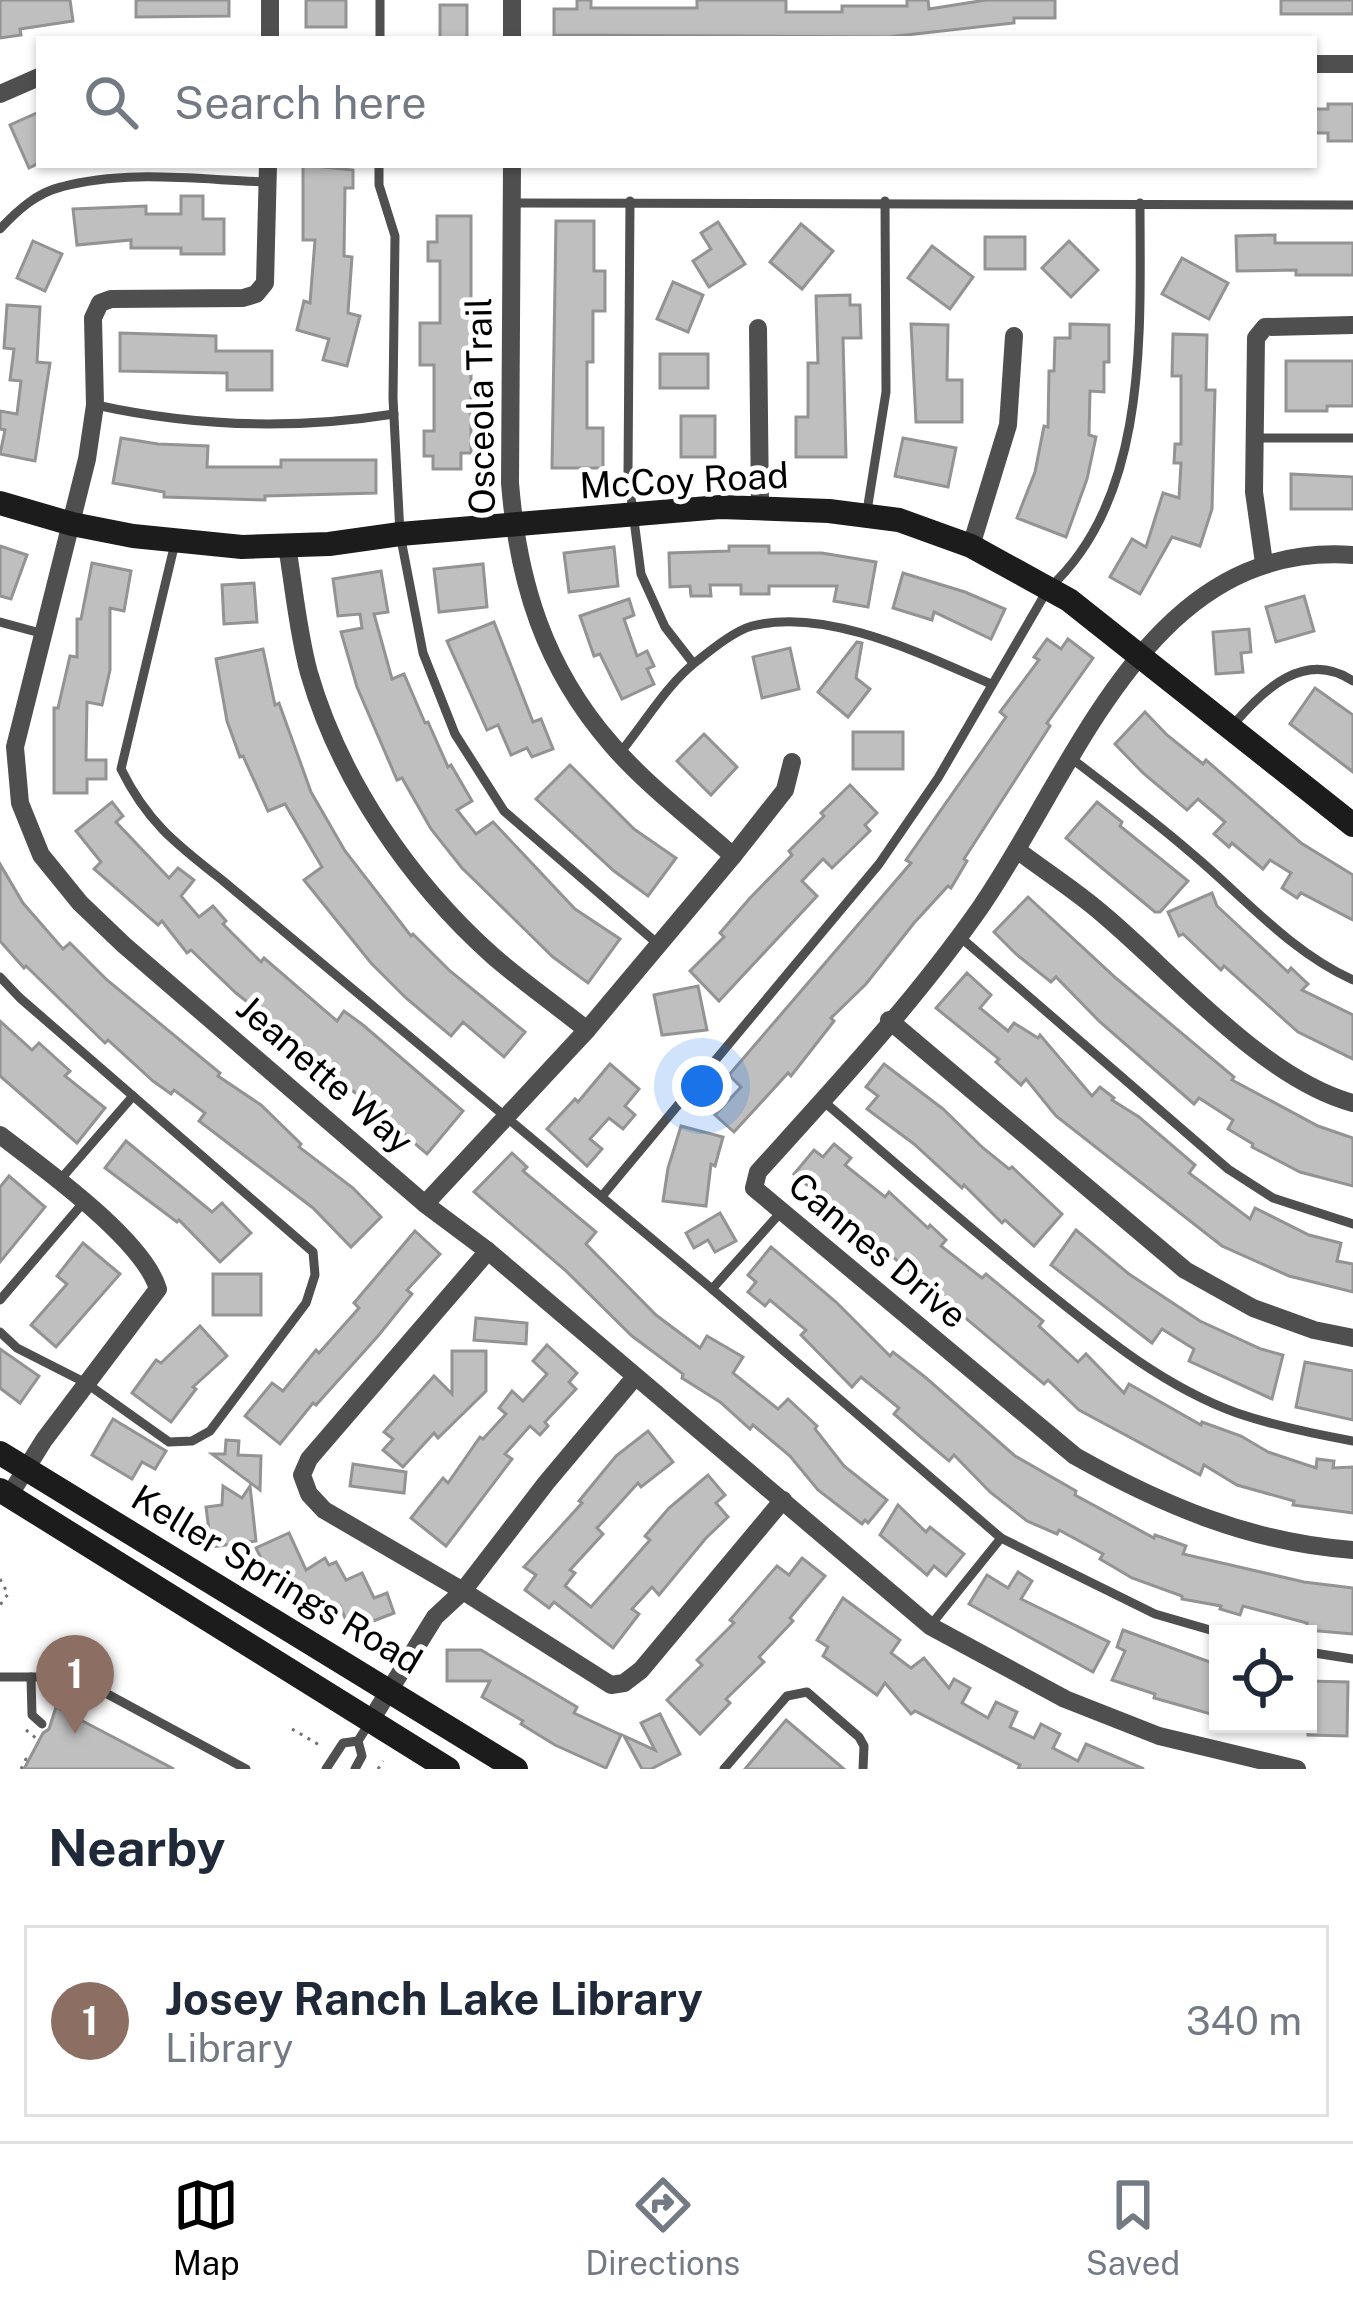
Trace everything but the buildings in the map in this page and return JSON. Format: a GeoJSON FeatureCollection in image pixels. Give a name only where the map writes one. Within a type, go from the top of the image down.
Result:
{"type":"FeatureCollection","features":[{"type":"Feature","properties":{"kind":"street"},"geometry":{"type":"LineString","coordinates":[[270,0],[270,36]]}},
{"type":"Feature","properties":{"kind":"street"},"geometry":{"type":"LineString","coordinates":[[512,0],[512,36]]}},
{"type":"Feature","properties":{"kind":"street"},"geometry":{"type":"LineString","coordinates":[[1317,64],[1353,64]]}},
{"type":"Feature","properties":{"kind":"street"},"geometry":{"type":"LineString","coordinates":[[0,94],[36,78]]}},
{"type":"Feature","properties":{"kind":"street","name":"Osceola Trail"},"geometry":{"type":"LineString","coordinates":[[512,168],[510,482],[530,598],[548,652],[579,704],[620,753],[733,856]]}},
{"type":"Feature","properties":{"kind":"street","name":"Jeanette Way"},"geometry":{"type":"LineString","coordinates":[[268,173],[265,283],[256,294],[111,299],[100,303],[93,318],[94,405],[72,524],[44,634],[8,745],[26,825],[41,854],[80,903],[124,945],[930,1626],[1065,1699],[1140,1728],[1297,1769]]}},
{"type":"Feature","properties":{"kind":"street"},"geometry":{"type":"LineString","coordinates":[[1264,563],[1256,522],[1256,338],[1265,327],[1353,325]]}},
{"type":"Feature","properties":{"kind":"street"},"geometry":{"type":"LineString","coordinates":[[758,328],[760,506]]}},
{"type":"Feature","properties":{"kind":"street"},"geometry":{"type":"LineString","coordinates":[[971,546],[1008,425],[1014,336]]}},
{"type":"Feature","properties":{"kind":"street","name":"McCoy Road"},"geometry":{"type":"LineString","coordinates":[[0,503],[72,524],[176,543],[287,547],[760,506],[899,520],[971,546],[1070,600],[1353,825]]}},
{"type":"Feature","properties":{"kind":"street"},"geometry":{"type":"LineString","coordinates":[[287,547],[309,673],[346,767],[372,812],[424,883],[492,955],[587,1030]]}},
{"type":"Feature","properties":{"kind":"street","name":"Cannes Drive"},"geometry":{"type":"LineString","coordinates":[[1353,555],[1332,553],[1264,563],[1202,594],[1138,654],[959,936],[758,1172],[754,1188],[1075,1456],[1125,1484],[1238,1532],[1353,1550]]}},
{"type":"Feature","properties":{"kind":"street"},"geometry":{"type":"LineString","coordinates":[[425,1204],[587,1030],[733,856],[785,790],[792,762]]}},
{"type":"Feature","properties":{"kind":"street"},"geometry":{"type":"LineString","coordinates":[[1017,850],[1102,912],[1267,1058],[1305,1084],[1353,1103]]}},
{"type":"Feature","properties":{"kind":"street"},"geometry":{"type":"LineString","coordinates":[[890,1020],[1185,1270],[1253,1308],[1353,1338]]}},
{"type":"Feature","properties":{"kind":"street"},"geometry":{"type":"LineString","coordinates":[[0,1136],[59,1181],[151,1267],[158,1288],[4,1493]]}},
{"type":"Feature","properties":{"kind":"street"},"geometry":{"type":"LineString","coordinates":[[488,1251],[309,1459],[302,1475],[309,1494],[325,1510],[611,1685],[624,1683],[641,1670],[783,1500]]}},
{"type":"Feature","properties":{"kind":"street"},"geometry":{"type":"LineString","coordinates":[[364,1731],[435,1617],[464,1591],[635,1377]]}},
{"type":"Feature","properties":{"kind":"street","name":"Keller Springs Road"},"geometry":{"type":"LineString","coordinates":[[0,1453],[515,1769]]}},
{"type":"Feature","properties":{"kind":"street","name":"Keller Springs Road"},"geometry":{"type":"LineString","coordinates":[[4,1493],[364,1731],[448,1769]]}},
{"type":"Feature","properties":{"kind":"lane"},"geometry":{"type":"LineString","coordinates":[[380,0],[380,36]]}},
{"type":"Feature","properties":{"kind":"lane"},"geometry":{"type":"LineString","coordinates":[[379,168],[394,236],[400,534],[423,653],[455,734],[505,811],[658,945]]}},
{"type":"Feature","properties":{"kind":"lane"},"geometry":{"type":"LineString","coordinates":[[0,229],[21,207],[58,187],[119,178],[268,173]]}},
{"type":"Feature","properties":{"kind":"lane"},"geometry":{"type":"LineString","coordinates":[[630,201],[628,474],[641,574],[665,627],[693,663]]}},
{"type":"Feature","properties":{"kind":"lane"},"geometry":{"type":"LineString","coordinates":[[866,516],[886,392],[885,201]]}},
{"type":"Feature","properties":{"kind":"lane"},"geometry":{"type":"LineString","coordinates":[[512,203],[1353,205]]}},
{"type":"Feature","properties":{"kind":"lane"},"geometry":{"type":"LineString","coordinates":[[603,1195],[879,864],[938,778],[1048,590],[1071,569],[1102,517],[1132,421],[1141,354],[1140,203]]}},
{"type":"Feature","properties":{"kind":"lane"},"geometry":{"type":"LineString","coordinates":[[94,405],[154,418],[250,425],[328,424],[394,414]]}},
{"type":"Feature","properties":{"kind":"lane"},"geometry":{"type":"LineString","coordinates":[[1254,438],[1353,438]]}},
{"type":"Feature","properties":{"kind":"lane"},"geometry":{"type":"LineString","coordinates":[[176,543],[121,769],[136,800],[163,835],[603,1195],[1001,1538],[1155,1615],[1209,1630]]}},
{"type":"Feature","properties":{"kind":"lane"},"geometry":{"type":"LineString","coordinates":[[0,622],[44,634]]}},
{"type":"Feature","properties":{"kind":"lane"},"geometry":{"type":"LineString","coordinates":[[620,753],[693,663],[749,626],[803,623],[855,632],[911,649],[992,684]]}},
{"type":"Feature","properties":{"kind":"lane"},"geometry":{"type":"LineString","coordinates":[[1229,729],[1261,694],[1298,671],[1335,669],[1353,682]]}},
{"type":"Feature","properties":{"kind":"lane"},"geometry":{"type":"LineString","coordinates":[[1071,758],[1191,852],[1270,924],[1330,970],[1353,980]]}},
{"type":"Feature","properties":{"kind":"lane"},"geometry":{"type":"LineString","coordinates":[[959,936],[1228,1169],[1274,1198],[1353,1224]]}},
{"type":"Feature","properties":{"kind":"lane"},"geometry":{"type":"LineString","coordinates":[[0,976],[313,1252],[316,1275],[306,1303],[210,1431],[192,1441],[169,1442],[86,1383],[17,1348],[0,1332]]}},
{"type":"Feature","properties":{"kind":"lane"},"geometry":{"type":"LineString","coordinates":[[59,1181],[133,1096]]}},
{"type":"Feature","properties":{"kind":"lane"},"geometry":{"type":"LineString","coordinates":[[822,1100],[965,1225],[1112,1343],[1176,1384],[1235,1412],[1300,1432],[1353,1441]]}},
{"type":"Feature","properties":{"kind":"lane"},"geometry":{"type":"LineString","coordinates":[[0,1300],[83,1203]]}},
{"type":"Feature","properties":{"kind":"lane"},"geometry":{"type":"LineString","coordinates":[[712,1289],[781,1212]]}},
{"type":"Feature","properties":{"kind":"lane"},"geometry":{"type":"LineString","coordinates":[[930,1626],[1001,1538]]}},
{"type":"Feature","properties":{"kind":"lane"},"geometry":{"type":"LineString","coordinates":[[1317,1653],[1353,1659]]}},
{"type":"Feature","properties":{"kind":"lane"},"geometry":{"type":"LineString","coordinates":[[0,1677],[79,1678],[246,1769]]}},
{"type":"Feature","properties":{"kind":"lane"},"geometry":{"type":"LineString","coordinates":[[31,1677],[32,1715],[42,1724]]}},
{"type":"Feature","properties":{"kind":"lane"},"geometry":{"type":"LineString","coordinates":[[724,1769],[787,1696],[796,1692],[807,1692],[859,1736],[864,1746],[863,1769]]}},
{"type":"Feature","properties":{"kind":"lane"},"geometry":{"type":"LineString","coordinates":[[326,1769],[343,1743],[364,1731]]}},
{"type":"Feature","properties":{"kind":"lane"},"geometry":{"type":"LineString","coordinates":[[355,1769],[362,1756],[364,1731]]}},
{"type":"Feature","properties":{"kind":"lane"},"geometry":{"type":"LineString","coordinates":[[220,1769],[226,1758]]}},
{"type":"Feature","properties":{"kind":"path"},"geometry":{"type":"LineString","coordinates":[[0,1579],[8,1594],[0,1605]]}},
{"type":"Feature","properties":{"kind":"path"},"geometry":{"type":"LineString","coordinates":[[292,1729],[329,1751]]}},
{"type":"Feature","properties":{"kind":"path"},"geometry":{"type":"LineString","coordinates":[[20,1769],[28,1761]]}},
{"type":"Feature","properties":{"kind":"path"},"geometry":{"type":"LineString","coordinates":[[378,1769],[382,1761]]}},
{"type":"Feature","properties":{"kind":"place","name":"Josey Ranch Lake Library"},"geometry":{"type":"Point","coordinates":[75,1734]}}]}
